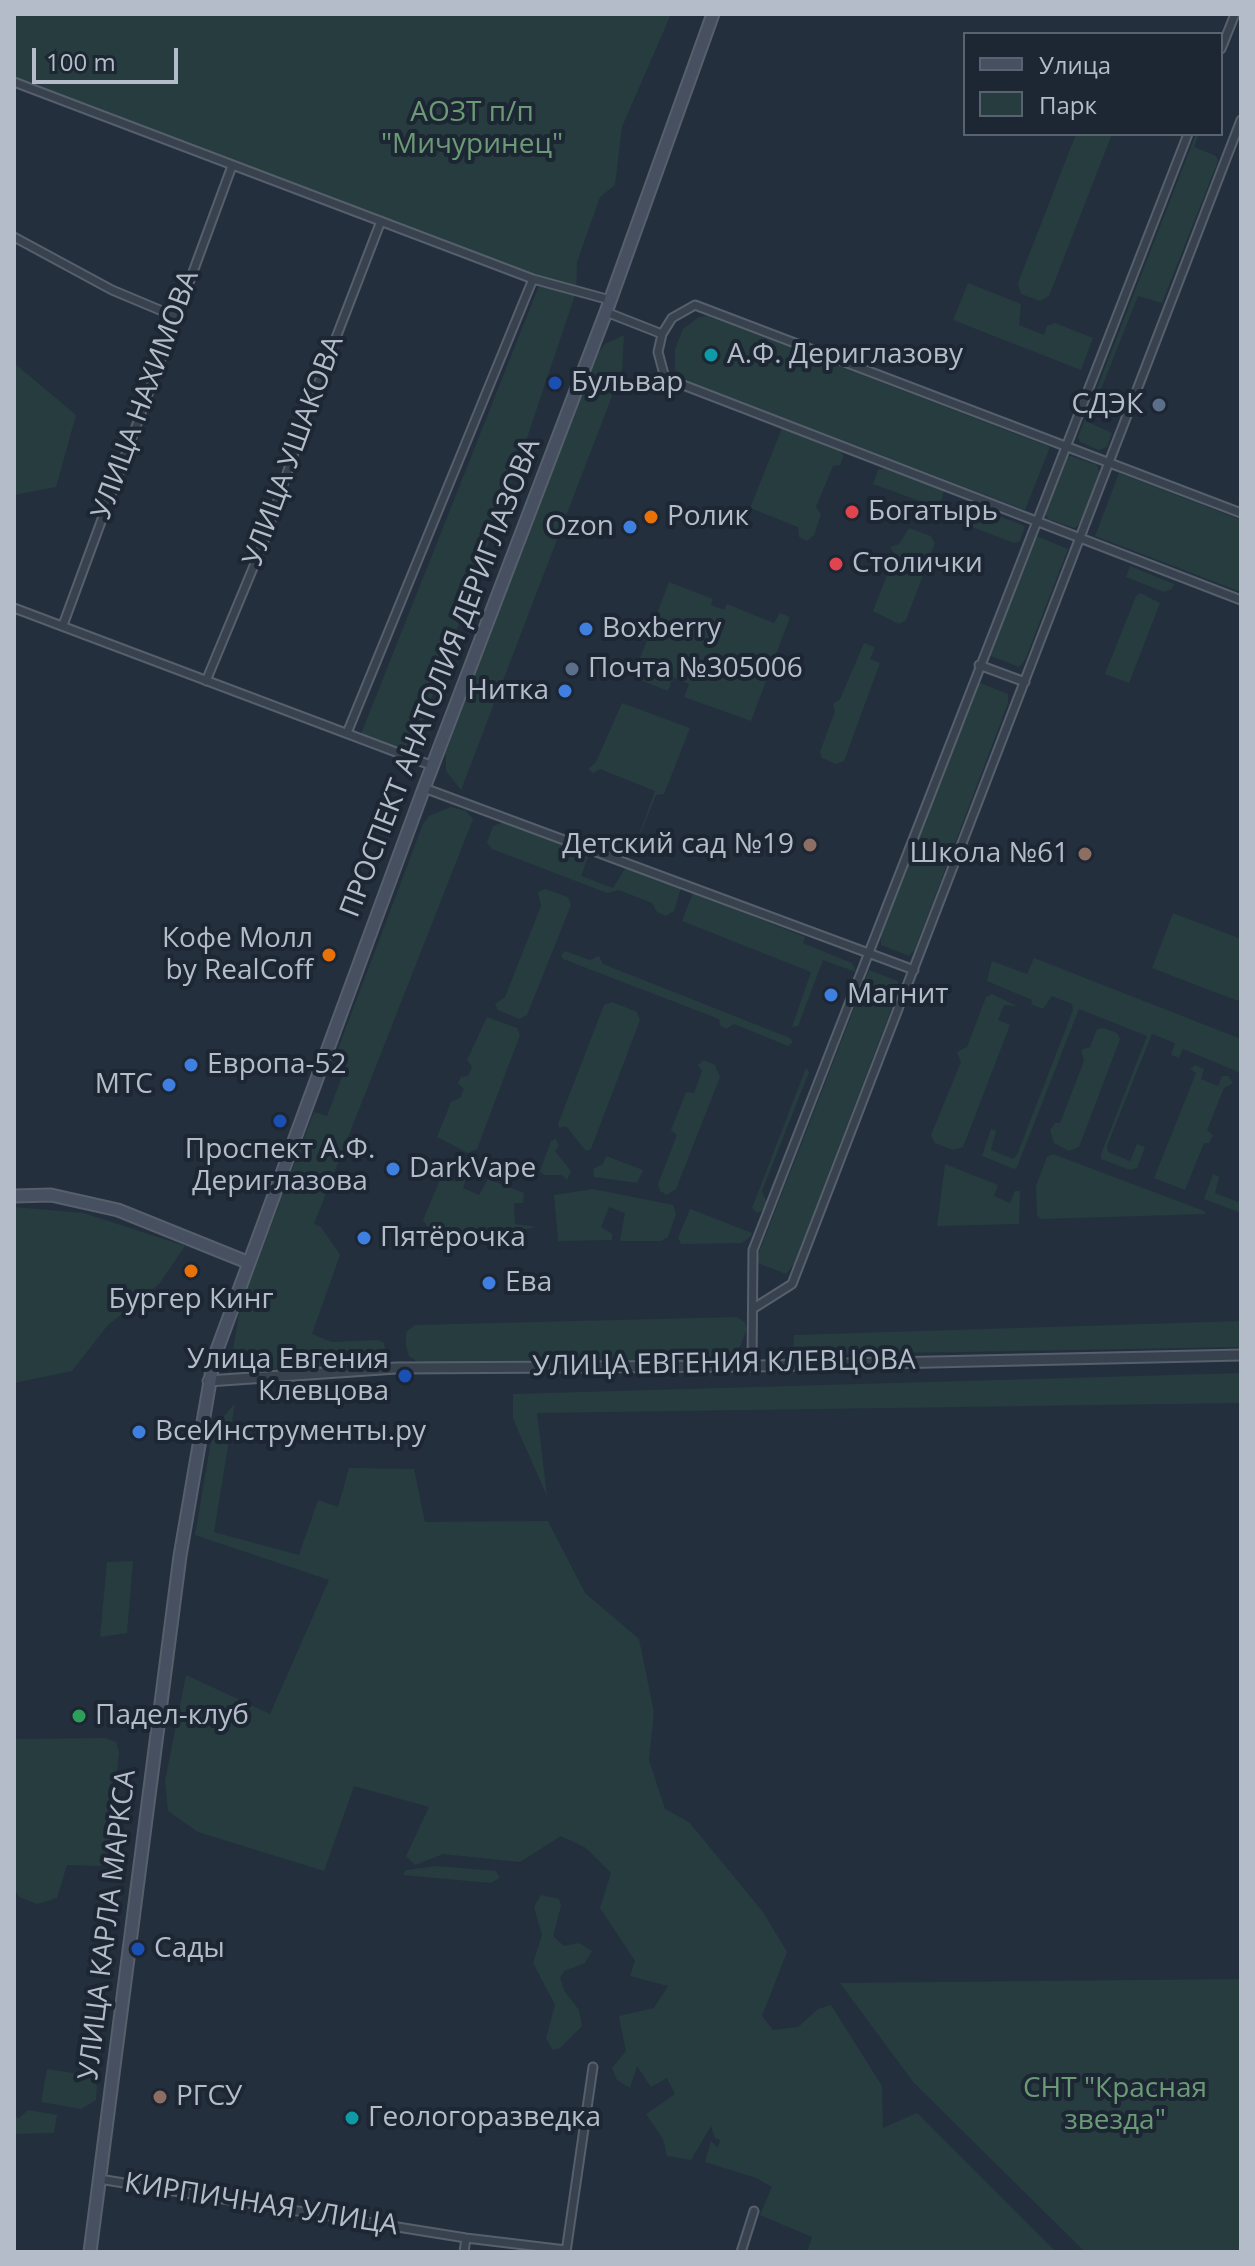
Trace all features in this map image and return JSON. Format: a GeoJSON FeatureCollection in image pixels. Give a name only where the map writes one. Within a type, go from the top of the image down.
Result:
{"type":"FeatureCollection","features":[{"type":"Feature","properties":{"kind":"main road","name":"ПРОСПЕКТ АНАТОЛИЯ ДЕРИГЛАЗОВА"},"geometry":{"type":"LineString","coordinates":[[208,1381],[247,1262],[606,312],[713,14]]}},
{"type":"Feature","properties":{"kind":"main road"},"geometry":{"type":"LineString","coordinates":[[14,1196],[51,1195],[118,1210],[247,1262]]}},
{"type":"Feature","properties":{"kind":"main road","name":"УЛИЦА КАРЛА МАРКСА"},"geometry":{"type":"LineString","coordinates":[[90,2252],[126,1992],[143,1831],[208,1381]]}},
{"type":"Feature","properties":{"kind":"street"},"geometry":{"type":"LineString","coordinates":[[1223,44],[1235,14]]}},
{"type":"Feature","properties":{"kind":"street"},"geometry":{"type":"LineString","coordinates":[[14,82],[533,279],[610,300]]}},
{"type":"Feature","properties":{"kind":"street"},"geometry":{"type":"LineString","coordinates":[[754,1308],[792,1284],[1241,120]]}},
{"type":"Feature","properties":{"kind":"street"},"geometry":{"type":"LineString","coordinates":[[752,1366],[753,1250],[1064,445],[1187,136]]}},
{"type":"Feature","properties":{"kind":"street","name":"УЛИЦА НАХИМОВА"},"geometry":{"type":"LineString","coordinates":[[63,625],[174,316],[232,166]]}},
{"type":"Feature","properties":{"kind":"street","name":"УЛИЦА УШАКОВА"},"geometry":{"type":"LineString","coordinates":[[206,681],[263,544],[312,400],[381,221]]}},
{"type":"Feature","properties":{"kind":"street"},"geometry":{"type":"LineString","coordinates":[[14,237],[64,267],[174,316]]}},
{"type":"Feature","properties":{"kind":"street"},"geometry":{"type":"LineString","coordinates":[[347,733],[533,279]]}},
{"type":"Feature","properties":{"kind":"street"},"geometry":{"type":"LineString","coordinates":[[1241,513],[695,305],[672,318],[662,334],[658,352],[665,378],[1241,600]]}},
{"type":"Feature","properties":{"kind":"street"},"geometry":{"type":"LineString","coordinates":[[606,312],[662,334]]}},
{"type":"Feature","properties":{"kind":"street"},"geometry":{"type":"LineString","coordinates":[[14,608],[433,766]]}},
{"type":"Feature","properties":{"kind":"street"},"geometry":{"type":"LineString","coordinates":[[979,665],[1025,682]]}},
{"type":"Feature","properties":{"kind":"street"},"geometry":{"type":"LineString","coordinates":[[424,788],[914,970]]}},
{"type":"Feature","properties":{"kind":"street","name":"УЛИЦА ЕВГЕНИЯ КЛЕВЦОВА"},"geometry":{"type":"LineString","coordinates":[[208,1381],[396,1368],[752,1366],[1241,1355]]}},
{"type":"Feature","properties":{"kind":"street"},"geometry":{"type":"LineString","coordinates":[[566,2251],[593,2067]]}},
{"type":"Feature","properties":{"kind":"street","name":"КИРПИЧНАЯ УЛИЦА"},"geometry":{"type":"LineString","coordinates":[[99,2179],[537,2249],[566,2251]]}},
{"type":"Feature","properties":{"kind":"street"},"geometry":{"type":"LineString","coordinates":[[741,2252],[754,2211]]}},
{"type":"Feature","properties":{"kind":"street"},"geometry":{"type":"LineString","coordinates":[[464,2252],[466,2238]]}},
{"type":"Feature","properties":{"kind":"green space","name":"АОЗТ п/п \"Мичуринец\""},"geometry":{"type":"Polygon","coordinates":[[[14,14],[671,14],[622,127],[615,185],[600,197],[577,262],[576,292],[527,438],[411,754],[361,734],[542,278],[14,79],[14,14]]]}},
{"type":"Feature","properties":{"kind":"green space"},"geometry":{"type":"Polygon","coordinates":[[[1075,136],[1111,136],[1049,296],[1040,301],[1021,294],[1018,283],[1075,136]]]}},
{"type":"Feature","properties":{"kind":"green space"},"geometry":{"type":"Polygon","coordinates":[[[1195,136],[1198,136],[1194,147],[1216,156],[1218,161],[1162,303],[1138,296],[1088,422],[1112,433],[1107,447],[1099,450],[1080,442],[1078,437],[1195,136]]]}},
{"type":"Feature","properties":{"kind":"green space"},"geometry":{"type":"Polygon","coordinates":[[[968,283],[1021,304],[1019,325],[1044,335],[1047,326],[1055,323],[1093,338],[1081,370],[953,320],[968,283]]]}},
{"type":"Feature","properties":{"kind":"green space"},"geometry":{"type":"Polygon","coordinates":[[[708,316],[1050,447],[1025,510],[684,380],[675,370],[675,349],[683,329],[699,317],[708,316]]]}},
{"type":"Feature","properties":{"kind":"green space"},"geometry":{"type":"Polygon","coordinates":[[[624,335],[622,370],[461,790],[446,771],[446,752],[597,354],[605,344],[624,335]]]}},
{"type":"Feature","properties":{"kind":"green space"},"geometry":{"type":"Polygon","coordinates":[[[14,363],[76,415],[56,487],[14,495],[14,363]]]}},
{"type":"Feature","properties":{"kind":"green space"},"geometry":{"type":"Polygon","coordinates":[[[782,428],[839,450],[844,456],[840,465],[833,466],[816,507],[821,514],[814,535],[807,541],[799,537],[798,527],[750,508],[782,428]]]}},
{"type":"Feature","properties":{"kind":"green space"},"geometry":{"type":"Polygon","coordinates":[[[1066,457],[1097,465],[1100,474],[1081,523],[1075,528],[1048,519],[1044,511],[1066,457]]]}},
{"type":"Feature","properties":{"kind":"green space"},"geometry":{"type":"Polygon","coordinates":[[[885,468],[944,491],[939,508],[873,484],[878,470],[885,468]]]}},
{"type":"Feature","properties":{"kind":"green space"},"geometry":{"type":"Polygon","coordinates":[[[1119,473],[1241,520],[1241,592],[1095,536],[1119,473]]]}},
{"type":"Feature","properties":{"kind":"green space"},"geometry":{"type":"Polygon","coordinates":[[[965,503],[1025,526],[1020,541],[1014,543],[957,521],[965,503]]]}},
{"type":"Feature","properties":{"kind":"green space"},"geometry":{"type":"Polygon","coordinates":[[[909,528],[931,536],[935,543],[906,620],[899,624],[873,611],[895,555],[890,547],[899,544],[909,528]]]}},
{"type":"Feature","properties":{"kind":"green space"},"geometry":{"type":"Polygon","coordinates":[[[1034,535],[1068,549],[1025,660],[1019,667],[991,656],[990,652],[1034,535]]]}},
{"type":"Feature","properties":{"kind":"green space"},"geometry":{"type":"Polygon","coordinates":[[[1130,566],[1174,584],[1172,589],[1164,592],[1126,577],[1130,566]]]}},
{"type":"Feature","properties":{"kind":"green space"},"geometry":{"type":"Polygon","coordinates":[[[669,582],[713,599],[711,605],[724,610],[727,604],[774,623],[780,613],[790,617],[751,721],[684,697],[689,684],[673,677],[668,691],[633,677],[669,582]]]}},
{"type":"Feature","properties":{"kind":"green space"},"geometry":{"type":"Polygon","coordinates":[[[1140,593],[1160,603],[1129,683],[1105,674],[1136,596],[1140,593]]]}},
{"type":"Feature","properties":{"kind":"green space"},"geometry":{"type":"Polygon","coordinates":[[[864,643],[875,647],[870,659],[880,663],[844,761],[836,764],[822,758],[820,752],[835,711],[833,704],[840,699],[864,643]]]}},
{"type":"Feature","properties":{"kind":"green space"},"geometry":{"type":"Polygon","coordinates":[[[980,683],[1008,694],[1008,703],[915,949],[909,956],[881,945],[881,936],[975,688],[980,683]]]}},
{"type":"Feature","properties":{"kind":"green space"},"geometry":{"type":"Polygon","coordinates":[[[622,703],[690,728],[664,794],[656,795],[631,857],[655,791],[600,769],[593,773],[588,769],[596,762],[622,703]]]}},
{"type":"Feature","properties":{"kind":"green space"},"geometry":{"type":"Polygon","coordinates":[[[451,807],[466,811],[473,819],[314,1224],[321,1227],[340,1255],[312,1334],[332,1342],[378,1340],[384,1343],[386,1357],[378,1363],[300,1370],[244,1365],[233,1349],[240,1308],[314,1112],[327,1116],[346,1066],[340,1064],[336,1054],[423,824],[429,816],[451,807]]]}},
{"type":"Feature","properties":{"kind":"green space"},"geometry":{"type":"Polygon","coordinates":[[[504,822],[589,855],[581,876],[613,888],[626,867],[681,888],[674,911],[666,916],[657,912],[652,903],[619,890],[607,893],[492,849],[487,843],[493,826],[504,822]]]}},
{"type":"Feature","properties":{"kind":"green space"},"geometry":{"type":"Polygon","coordinates":[[[545,889],[568,897],[571,905],[527,1015],[519,1019],[498,1010],[495,1004],[505,997],[541,906],[538,892],[545,889]]]}},
{"type":"Feature","properties":{"kind":"green space"},"geometry":{"type":"Polygon","coordinates":[[[693,893],[805,937],[803,943],[852,963],[856,972],[823,960],[798,1026],[792,1027],[811,972],[682,921],[693,893]]]}},
{"type":"Feature","properties":{"kind":"green space"},"geometry":{"type":"Polygon","coordinates":[[[1173,913],[1241,939],[1241,992],[1238,1001],[1152,968],[1173,913]]]}},
{"type":"Feature","properties":{"kind":"green space"},"geometry":{"type":"Polygon","coordinates":[[[565,951],[590,960],[599,956],[603,964],[790,1038],[793,1042],[788,1046],[734,1024],[726,1029],[720,1025],[719,1019],[563,959],[561,955],[565,951]]]}},
{"type":"Feature","properties":{"kind":"green space"},"geometry":{"type":"Polygon","coordinates":[[[1034,958],[1241,1039],[1241,1073],[1183,1049],[1179,1058],[1171,1055],[1175,1043],[1152,1034],[1107,1146],[1108,1152],[1130,1161],[1137,1144],[1145,1147],[1137,1168],[1130,1170],[1101,1159],[1147,1036],[1079,1009],[1017,1167],[1014,1169],[982,1156],[991,1129],[996,1131],[991,1150],[1013,1159],[1017,1155],[1073,1010],[1072,1004],[1052,996],[1043,1009],[1031,1004],[1032,1000],[987,981],[992,961],[1027,974],[1034,958]]]}},
{"type":"Feature","properties":{"kind":"green space"},"geometry":{"type":"Polygon","coordinates":[[[869,970],[898,981],[899,989],[794,1264],[786,1274],[758,1263],[758,1255],[869,970]]]}},
{"type":"Feature","properties":{"kind":"green space"},"geometry":{"type":"Polygon","coordinates":[[[992,994],[1017,1006],[1004,1005],[998,1020],[1010,1025],[963,1147],[953,1150],[935,1143],[931,1135],[961,1062],[957,1052],[967,1047],[986,997],[992,994]]]}},
{"type":"Feature","properties":{"kind":"green space"},"geometry":{"type":"Polygon","coordinates":[[[612,1002],[637,1012],[640,1020],[591,1149],[586,1151],[566,1126],[559,1128],[558,1124],[604,1005],[612,1002]]]}},
{"type":"Feature","properties":{"kind":"green space"},"geometry":{"type":"Polygon","coordinates":[[[487,1017],[517,1028],[520,1035],[477,1149],[468,1153],[437,1137],[451,1102],[460,1098],[464,1089],[458,1083],[461,1077],[468,1076],[472,1067],[467,1060],[487,1017]]]}},
{"type":"Feature","properties":{"kind":"green space"},"geometry":{"type":"Polygon","coordinates":[[[1097,1029],[1117,1033],[1120,1039],[1079,1147],[1069,1151],[1054,1143],[1050,1130],[1055,1123],[1060,1123],[1084,1061],[1081,1050],[1090,1047],[1097,1029]]]}},
{"type":"Feature","properties":{"kind":"green space"},"geometry":{"type":"Polygon","coordinates":[[[704,1060],[715,1065],[720,1077],[676,1189],[667,1195],[660,1191],[658,1184],[677,1135],[671,1130],[686,1092],[694,1093],[702,1071],[698,1065],[704,1060]]]}},
{"type":"Feature","properties":{"kind":"green space"},"geometry":{"type":"Polygon","coordinates":[[[1195,1065],[1204,1069],[1201,1079],[1218,1086],[1222,1076],[1228,1076],[1233,1083],[1224,1088],[1207,1130],[1213,1135],[1209,1143],[1204,1143],[1185,1190],[1154,1178],[1196,1073],[1190,1069],[1195,1065]]]}},
{"type":"Feature","properties":{"kind":"green space"},"geometry":{"type":"Polygon","coordinates":[[[806,1068],[809,1072],[762,1191],[767,1203],[764,1210],[757,1213],[752,1208],[806,1068]]]}},
{"type":"Feature","properties":{"kind":"green space"},"geometry":{"type":"Polygon","coordinates":[[[556,1139],[559,1146],[555,1151],[571,1171],[567,1180],[562,1175],[544,1175],[540,1171],[551,1141],[556,1139]]]}},
{"type":"Feature","properties":{"kind":"green space"},"geometry":{"type":"Polygon","coordinates":[[[1053,1154],[1206,1214],[1041,1219],[1037,1215],[1036,1186],[1047,1157],[1053,1154]]]}},
{"type":"Feature","properties":{"kind":"green space"},"geometry":{"type":"Polygon","coordinates":[[[606,1156],[643,1170],[637,1183],[594,1177],[593,1169],[603,1164],[606,1156]]]}},
{"type":"Feature","properties":{"kind":"green space"},"geometry":{"type":"Polygon","coordinates":[[[945,1164],[998,1185],[994,1196],[1010,1203],[1015,1191],[1020,1191],[1019,1224],[937,1226],[945,1164]]]}},
{"type":"Feature","properties":{"kind":"green space"},"geometry":{"type":"Polygon","coordinates":[[[444,1170],[449,1172],[446,1178],[457,1182],[460,1176],[466,1178],[463,1188],[479,1195],[488,1179],[524,1193],[523,1203],[514,1203],[515,1224],[537,1227],[515,1231],[515,1237],[437,1240],[423,1220],[444,1170]]]}},
{"type":"Feature","properties":{"kind":"green space"},"geometry":{"type":"Polygon","coordinates":[[[1213,1174],[1219,1177],[1215,1193],[1238,1202],[1241,1196],[1241,1213],[1204,1199],[1213,1174]]]}},
{"type":"Feature","properties":{"kind":"green space"},"geometry":{"type":"Polygon","coordinates":[[[593,1189],[673,1205],[676,1214],[668,1237],[661,1241],[620,1241],[625,1213],[609,1207],[601,1227],[612,1234],[612,1240],[558,1241],[554,1195],[593,1189]]]}},
{"type":"Feature","properties":{"kind":"green space"},"geometry":{"type":"Polygon","coordinates":[[[14,1207],[84,1213],[185,1246],[159,1284],[107,1326],[72,1371],[14,1383],[14,1207]]]}},
{"type":"Feature","properties":{"kind":"green space"},"geometry":{"type":"Polygon","coordinates":[[[690,1209],[752,1233],[742,1243],[681,1244],[678,1238],[690,1209]]]}},
{"type":"Feature","properties":{"kind":"green space"},"geometry":{"type":"Polygon","coordinates":[[[737,1317],[745,1322],[747,1329],[738,1352],[718,1360],[422,1365],[409,1356],[406,1346],[406,1332],[415,1325],[737,1317]]]}},
{"type":"Feature","properties":{"kind":"green space"},"geometry":{"type":"Polygon","coordinates":[[[1241,1321],[1241,1347],[793,1355],[794,1335],[1241,1321]]]}},
{"type":"Feature","properties":{"kind":"green space"},"geometry":{"type":"Polygon","coordinates":[[[1241,1373],[1241,1403],[537,1413],[547,1496],[513,1419],[513,1394],[1241,1373]]]}},
{"type":"Feature","properties":{"kind":"green space"},"geometry":{"type":"Polygon","coordinates":[[[235,1403],[214,1532],[299,1555],[318,1500],[338,1507],[349,1468],[414,1469],[425,1522],[548,1521],[585,1593],[639,1639],[654,1712],[649,1760],[665,1809],[689,1822],[763,1912],[787,1952],[762,2016],[773,2030],[798,2027],[818,2009],[831,2005],[882,2086],[883,2128],[917,2113],[1056,2252],[807,2252],[812,2237],[760,2215],[772,2187],[756,2178],[705,2162],[711,2141],[718,2148],[720,2140],[715,2138],[711,2126],[691,2160],[667,2156],[663,2139],[646,2114],[675,2094],[667,2078],[651,2087],[637,2066],[630,2088],[617,2080],[612,2068],[626,2051],[619,2016],[654,2008],[668,1986],[630,1976],[635,1961],[600,1908],[611,1873],[586,1848],[561,1836],[520,1862],[443,1854],[415,1865],[406,1856],[429,1807],[354,1786],[324,1871],[198,1832],[168,1811],[165,1781],[186,1675],[270,1714],[329,1580],[195,1535],[213,1429],[235,1403]]]}},
{"type":"Feature","properties":{"kind":"green space"},"geometry":{"type":"Polygon","coordinates":[[[133,1561],[127,1633],[100,1637],[107,1562],[133,1561]]]}},
{"type":"Feature","properties":{"kind":"green space"},"geometry":{"type":"Polygon","coordinates":[[[105,1738],[116,1742],[119,1752],[108,1861],[100,1866],[67,1865],[57,1898],[37,1904],[19,1897],[14,1888],[14,1739],[105,1738]]]}},
{"type":"Feature","properties":{"kind":"green space"},"geometry":{"type":"Polygon","coordinates":[[[437,1866],[496,1871],[500,1878],[490,1883],[403,1875],[406,1870],[437,1866]]]}},
{"type":"Feature","properties":{"kind":"green space"},"geometry":{"type":"Polygon","coordinates":[[[541,1895],[559,1899],[561,1906],[553,1936],[564,1946],[579,1943],[592,1951],[585,1963],[564,1971],[560,1978],[565,1992],[579,2010],[582,2026],[560,2048],[553,2050],[546,2038],[555,2005],[533,1963],[542,1935],[534,1907],[541,1895]]]}},
{"type":"Feature","properties":{"kind":"green space","name":"СНТ \"Красная звезда\""},"geometry":{"type":"Polygon","coordinates":[[[1241,1979],[1241,2252],[1085,2252],[914,2083],[840,1983],[1241,1979]]]}},
{"type":"Feature","properties":{"kind":"green space"},"geometry":{"type":"Polygon","coordinates":[[[47,2069],[91,2076],[97,2086],[96,2100],[81,2109],[41,2102],[47,2069]]]}},
{"type":"Feature","properties":{"kind":"green space"},"geometry":{"type":"Polygon","coordinates":[[[28,2110],[57,2115],[54,2133],[14,2134],[14,2117],[19,2118],[28,2110]]]}},
{"type":"Feature","properties":{"kind":"place","name":"А.Ф. Дериглазову"},"geometry":{"type":"Point","coordinates":[711,355]}},
{"type":"Feature","properties":{"kind":"place","name":"Бульвар"},"geometry":{"type":"Point","coordinates":[555,383]}},
{"type":"Feature","properties":{"kind":"place","name":"СДЭК"},"geometry":{"type":"Point","coordinates":[1159,405]}},
{"type":"Feature","properties":{"kind":"place","name":"Богатырь"},"geometry":{"type":"Point","coordinates":[852,512]}},
{"type":"Feature","properties":{"kind":"place","name":"Ролик"},"geometry":{"type":"Point","coordinates":[651,517]}},
{"type":"Feature","properties":{"kind":"place","name":"Ozon"},"geometry":{"type":"Point","coordinates":[630,527]}},
{"type":"Feature","properties":{"kind":"place","name":"Столички"},"geometry":{"type":"Point","coordinates":[836,564]}},
{"type":"Feature","properties":{"kind":"place","name":"Boxberry"},"geometry":{"type":"Point","coordinates":[586,629]}},
{"type":"Feature","properties":{"kind":"place","name":"Почта №305006"},"geometry":{"type":"Point","coordinates":[572,669]}},
{"type":"Feature","properties":{"kind":"place","name":"Нитка"},"geometry":{"type":"Point","coordinates":[565,691]}},
{"type":"Feature","properties":{"kind":"place","name":"Детский сад №19"},"geometry":{"type":"Point","coordinates":[810,845]}},
{"type":"Feature","properties":{"kind":"place","name":"Школа №61"},"geometry":{"type":"Point","coordinates":[1085,854]}},
{"type":"Feature","properties":{"kind":"place","name":"Кофе Молл by RealCoff"},"geometry":{"type":"Point","coordinates":[329,955]}},
{"type":"Feature","properties":{"kind":"place","name":"Магнит"},"geometry":{"type":"Point","coordinates":[831,995]}},
{"type":"Feature","properties":{"kind":"place","name":"Европа-52"},"geometry":{"type":"Point","coordinates":[191,1065]}},
{"type":"Feature","properties":{"kind":"place","name":"МТС"},"geometry":{"type":"Point","coordinates":[169,1085]}},
{"type":"Feature","properties":{"kind":"place","name":"Проспект А.Ф. Дериглазова"},"geometry":{"type":"Point","coordinates":[280,1121]}},
{"type":"Feature","properties":{"kind":"place","name":"DarkVape"},"geometry":{"type":"Point","coordinates":[393,1169]}},
{"type":"Feature","properties":{"kind":"place","name":"Пятёрочка"},"geometry":{"type":"Point","coordinates":[364,1238]}},
{"type":"Feature","properties":{"kind":"place","name":"Бургер Кинг"},"geometry":{"type":"Point","coordinates":[191,1271]}},
{"type":"Feature","properties":{"kind":"place","name":"Ева"},"geometry":{"type":"Point","coordinates":[489,1283]}},
{"type":"Feature","properties":{"kind":"place","name":"Улица Евгения Клевцова"},"geometry":{"type":"Point","coordinates":[405,1376]}},
{"type":"Feature","properties":{"kind":"place","name":"ВсеИнструменты.ру"},"geometry":{"type":"Point","coordinates":[139,1432]}},
{"type":"Feature","properties":{"kind":"place","name":"Падел-клуб"},"geometry":{"type":"Point","coordinates":[79,1716]}},
{"type":"Feature","properties":{"kind":"place","name":"Сады"},"geometry":{"type":"Point","coordinates":[138,1949]}},
{"type":"Feature","properties":{"kind":"place","name":"РГСУ"},"geometry":{"type":"Point","coordinates":[160,2097]}},
{"type":"Feature","properties":{"kind":"place","name":"Геологоразведка"},"geometry":{"type":"Point","coordinates":[352,2118]}}]}
